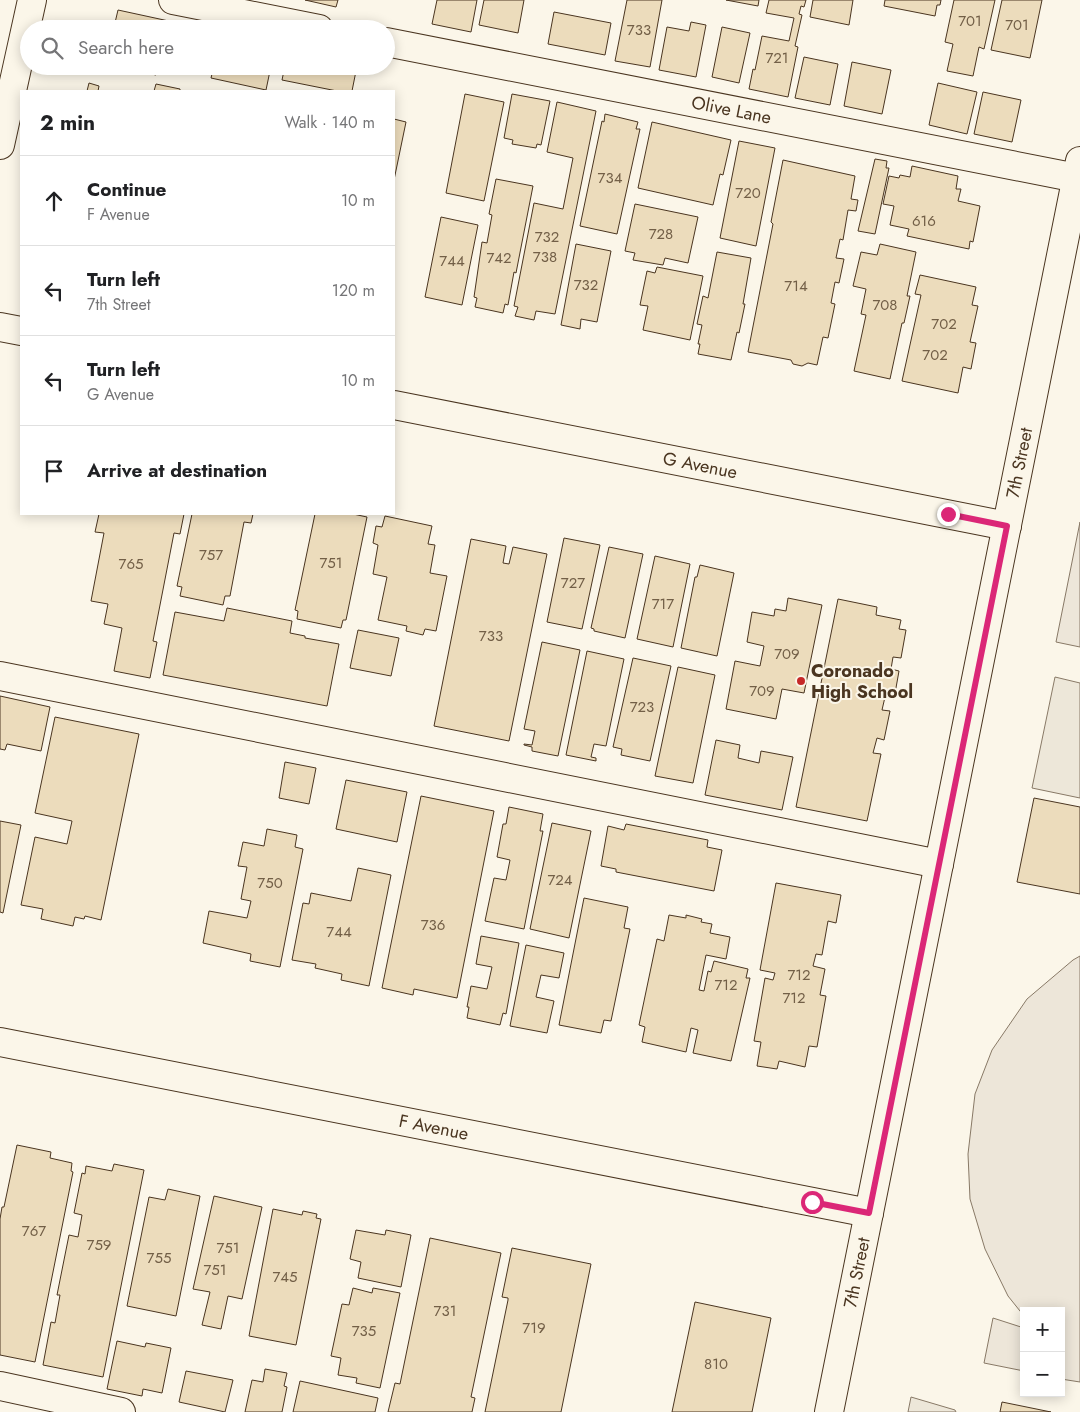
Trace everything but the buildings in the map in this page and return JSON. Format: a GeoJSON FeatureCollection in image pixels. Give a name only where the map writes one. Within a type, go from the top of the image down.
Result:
{"type":"FeatureCollection","features":[{"type":"Feature","properties":{"kind":"street"},"geometry":{"type":"LineString","coordinates":[[28,20],[32,0]]}},
{"type":"Feature","properties":{"kind":"street"},"geometry":{"type":"LineString","coordinates":[[173,0],[274,20]]}},
{"type":"Feature","properties":{"kind":"street","name":"Olive Lane"},"geometry":{"type":"LineString","coordinates":[[395,44],[1078,170]]}},
{"type":"Feature","properties":{"kind":"street"},"geometry":{"type":"LineString","coordinates":[[0,144],[20,54]]}},
{"type":"Feature","properties":{"kind":"street","name":"7th Street"},"geometry":{"type":"LineString","coordinates":[[829,1412],[1078,170]]}},
{"type":"Feature","properties":{"kind":"street"},"geometry":{"type":"LineString","coordinates":[[0,327],[20,331]]}},
{"type":"Feature","properties":{"kind":"street","name":"G Avenue"},"geometry":{"type":"LineString","coordinates":[[395,404],[1007,526]]}},
{"type":"Feature","properties":{"kind":"street"},"geometry":{"type":"LineString","coordinates":[[0,676],[939,864]]}},
{"type":"Feature","properties":{"kind":"street","name":"F Avenue"},"geometry":{"type":"LineString","coordinates":[[0,1042],[869,1213]]}},
{"type":"Feature","properties":{"kind":"street"},"geometry":{"type":"LineString","coordinates":[[0,1386],[121,1412]]}},
{"type":"Feature","properties":{"kind":"shaded area"},"geometry":{"type":"Polygon","coordinates":[[[1080,522],[1080,647],[1056,642],[1080,522]]]}},
{"type":"Feature","properties":{"kind":"shaded area"},"geometry":{"type":"Polygon","coordinates":[[[1055,677],[1080,683],[1080,798],[1032,788],[1055,677]]]}},
{"type":"Feature","properties":{"kind":"shaded area"},"geometry":{"type":"Polygon","coordinates":[[[1080,956],[1080,1382],[1065,1380],[1065,1307],[1020,1307],[1020,1311],[1008,1296],[985,1249],[970,1199],[968,1154],[975,1094],[992,1050],[1027,999],[1080,956]]]}},
{"type":"Feature","properties":{"kind":"shaded area"},"geometry":{"type":"Polygon","coordinates":[[[993,1318],[1020,1327],[1020,1370],[984,1363],[993,1318]]]}},
{"type":"Feature","properties":{"kind":"shaded area"},"geometry":{"type":"Polygon","coordinates":[[[911,1397],[955,1410],[956,1412],[908,1412],[911,1397]]]}},
{"type":"Feature","properties":{"kind":"place","name":"Coronado High School"},"geometry":{"type":"Point","coordinates":[801,681]}},
{"type":"Feature","properties":{"kind":"route"},"geometry":{"type":"LineString","coordinates":[[812,1202],[869,1213],[1007,526],[948,514]]}}]}
